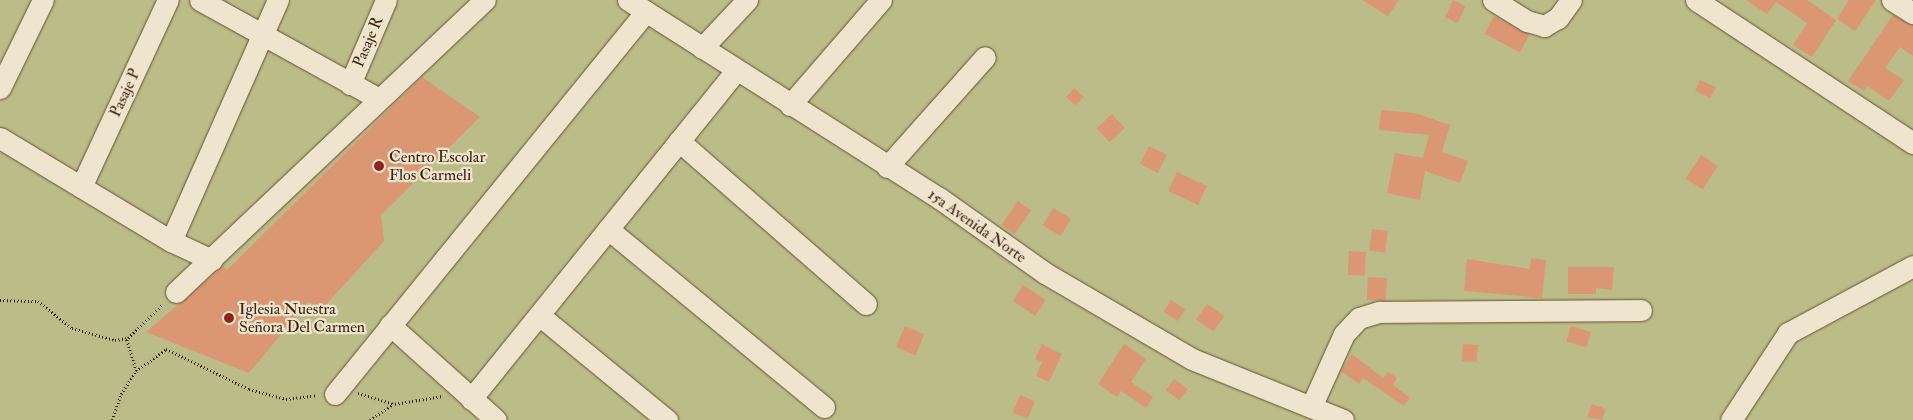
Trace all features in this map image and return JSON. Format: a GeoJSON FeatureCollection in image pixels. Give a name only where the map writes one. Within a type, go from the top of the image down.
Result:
{"type":"FeatureCollection","features":[{"type":"Feature","properties":{"kind":"street"},"geometry":{"type":"LineString","coordinates":[[0,88],[43,0]]}},
{"type":"Feature","properties":{"kind":"street","name":"Pasaje P"},"geometry":{"type":"LineString","coordinates":[[81,187],[168,0]]}},
{"type":"Feature","properties":{"kind":"street"},"geometry":{"type":"LineString","coordinates":[[200,0],[379,99]]}},
{"type":"Feature","properties":{"kind":"street"},"geometry":{"type":"LineString","coordinates":[[171,241],[278,0]]}},
{"type":"Feature","properties":{"kind":"street","name":"Pasaje R"},"geometry":{"type":"LineString","coordinates":[[350,84],[386,0]]}},
{"type":"Feature","properties":{"kind":"street"},"geometry":{"type":"LineString","coordinates":[[176,292],[485,0]]}},
{"type":"Feature","properties":{"kind":"street","name":"15a Avenida Norte"},"geometry":{"type":"LineString","coordinates":[[628,0],[887,167],[939,198],[1045,273],[1192,359],[1343,420]]}},
{"type":"Feature","properties":{"kind":"street"},"geometry":{"type":"LineString","coordinates":[[702,48],[747,0]]}},
{"type":"Feature","properties":{"kind":"street"},"geometry":{"type":"LineString","coordinates":[[790,105],[881,0]]}},
{"type":"Feature","properties":{"kind":"street"},"geometry":{"type":"LineString","coordinates":[[1493,0],[1527,21],[1544,26],[1558,18],[1571,0]]}},
{"type":"Feature","properties":{"kind":"street"},"geometry":{"type":"LineString","coordinates":[[1696,0],[1913,143]]}},
{"type":"Feature","properties":{"kind":"street"},"geometry":{"type":"LineString","coordinates":[[1892,0],[1913,13]]}},
{"type":"Feature","properties":{"kind":"street"},"geometry":{"type":"LineString","coordinates":[[335,394],[646,12]]}},
{"type":"Feature","properties":{"kind":"street"},"geometry":{"type":"LineString","coordinates":[[887,167],[985,57]]}},
{"type":"Feature","properties":{"kind":"street"},"geometry":{"type":"LineString","coordinates":[[466,395],[539,315],[736,70]]}},
{"type":"Feature","properties":{"kind":"street"},"geometry":{"type":"LineString","coordinates":[[0,138],[171,241],[212,260]]}},
{"type":"Feature","properties":{"kind":"street"},"geometry":{"type":"LineString","coordinates":[[679,141],[866,304]]}},
{"type":"Feature","properties":{"kind":"street"},"geometry":{"type":"LineString","coordinates":[[608,229],[824,407]]}},
{"type":"Feature","properties":{"kind":"street"},"geometry":{"type":"LineString","coordinates":[[1731,420],[1788,333],[1825,309],[1913,266]]}},
{"type":"Feature","properties":{"kind":"street"},"geometry":{"type":"LineString","coordinates":[[1311,408],[1344,334],[1359,318],[1379,312],[1640,310]]}},
{"type":"Feature","properties":{"kind":"street"},"geometry":{"type":"LineString","coordinates":[[539,315],[667,420]]}},
{"type":"Feature","properties":{"kind":"street"},"geometry":{"type":"LineString","coordinates":[[390,326],[496,420]]}},
{"type":"Feature","properties":{"kind":"path"},"geometry":{"type":"LineString","coordinates":[[0,300],[38,301],[72,328],[105,338],[126,339],[176,292]]}},
{"type":"Feature","properties":{"kind":"path"},"geometry":{"type":"LineString","coordinates":[[126,339],[136,371]]}},
{"type":"Feature","properties":{"kind":"path"},"geometry":{"type":"LineString","coordinates":[[112,420],[120,394],[136,371],[166,349],[249,389],[286,399],[359,393],[395,404],[466,395]]}},
{"type":"Feature","properties":{"kind":"path"},"geometry":{"type":"LineString","coordinates":[[370,420],[395,404]]}},
{"type":"Feature","properties":{"kind":"green space"},"geometry":{"type":"Polygon","coordinates":[[[0,0],[1913,0],[1913,420],[0,420],[0,0]]]}},
{"type":"Feature","properties":{"kind":"building"},"geometry":{"type":"Polygon","coordinates":[[[1362,0],[1399,0],[1388,16],[1362,0]]]}},
{"type":"Feature","properties":{"kind":"building"},"geometry":{"type":"Polygon","coordinates":[[[1453,0],[1466,6],[1458,23],[1445,17],[1453,0]]]}},
{"type":"Feature","properties":{"kind":"building"},"geometry":{"type":"Polygon","coordinates":[[[1746,0],[1807,0],[1836,20],[1812,57],[1793,45],[1807,23],[1776,2],[1767,14],[1746,0]]]}},
{"type":"Feature","properties":{"kind":"building"},"geometry":{"type":"Polygon","coordinates":[[[1849,0],[1876,0],[1855,31],[1837,19],[1849,0]]]}},
{"type":"Feature","properties":{"kind":"building"},"geometry":{"type":"Polygon","coordinates":[[[1893,15],[1913,25],[1913,56],[1900,47],[1885,68],[1904,80],[1889,101],[1867,86],[1864,91],[1848,81],[1893,15]]]}},
{"type":"Feature","properties":{"kind":"building"},"geometry":{"type":"Polygon","coordinates":[[[1494,16],[1529,35],[1520,52],[1485,34],[1494,16]]]}},
{"type":"Feature","properties":{"kind":"building","name":"Centro Escolar Flos Carmeli"},"geometry":{"type":"Polygon","coordinates":[[[422,77],[480,117],[381,215],[384,241],[323,308],[308,302],[249,373],[146,332],[223,266],[227,270],[422,77]]]}},
{"type":"Feature","properties":{"kind":"building"},"geometry":{"type":"Polygon","coordinates":[[[1700,80],[1716,87],[1711,98],[1695,91],[1700,80]]]}},
{"type":"Feature","properties":{"kind":"building"},"geometry":{"type":"Polygon","coordinates":[[[1074,88],[1084,97],[1076,106],[1066,97],[1074,88]]]}},
{"type":"Feature","properties":{"kind":"building"},"geometry":{"type":"Polygon","coordinates":[[[1381,110],[1415,113],[1450,125],[1442,152],[1468,161],[1460,183],[1425,171],[1420,200],[1387,193],[1395,153],[1423,158],[1429,135],[1379,130],[1381,110]]]}},
{"type":"Feature","properties":{"kind":"building"},"geometry":{"type":"Polygon","coordinates":[[[1112,114],[1125,128],[1110,142],[1097,128],[1112,114]]]}},
{"type":"Feature","properties":{"kind":"building"},"geometry":{"type":"Polygon","coordinates":[[[1149,146],[1167,155],[1158,173],[1140,164],[1149,146]]]}},
{"type":"Feature","properties":{"kind":"building"},"geometry":{"type":"Polygon","coordinates":[[[1701,155],[1718,166],[1703,189],[1686,178],[1701,155]]]}},
{"type":"Feature","properties":{"kind":"building"},"geometry":{"type":"Polygon","coordinates":[[[1177,172],[1207,186],[1198,205],[1168,191],[1177,172]]]}},
{"type":"Feature","properties":{"kind":"building"},"geometry":{"type":"Polygon","coordinates":[[[1018,201],[1031,210],[1014,234],[1001,225],[1018,201]]]}},
{"type":"Feature","properties":{"kind":"building"},"geometry":{"type":"Polygon","coordinates":[[[1053,208],[1071,219],[1061,236],[1043,225],[1053,208]]]}},
{"type":"Feature","properties":{"kind":"building"},"geometry":{"type":"Polygon","coordinates":[[[1372,229],[1388,231],[1385,253],[1369,251],[1372,229]]]}},
{"type":"Feature","properties":{"kind":"building"},"geometry":{"type":"Polygon","coordinates":[[[1349,251],[1366,252],[1365,276],[1348,275],[1349,251]]]}},
{"type":"Feature","properties":{"kind":"building"},"geometry":{"type":"Polygon","coordinates":[[[1531,258],[1546,260],[1542,298],[1464,291],[1467,259],[1530,269],[1531,258]]]}},
{"type":"Feature","properties":{"kind":"building"},"geometry":{"type":"Polygon","coordinates":[[[1568,267],[1614,267],[1612,290],[1596,288],[1596,294],[1568,294],[1568,267]]]}},
{"type":"Feature","properties":{"kind":"building"},"geometry":{"type":"Polygon","coordinates":[[[1368,277],[1387,278],[1386,301],[1367,300],[1368,277]]]}},
{"type":"Feature","properties":{"kind":"building"},"geometry":{"type":"Polygon","coordinates":[[[1023,285],[1046,300],[1035,316],[1013,301],[1023,285]]]}},
{"type":"Feature","properties":{"kind":"building"},"geometry":{"type":"Polygon","coordinates":[[[1171,300],[1185,309],[1178,321],[1163,312],[1171,300]]]}},
{"type":"Feature","properties":{"kind":"building"},"geometry":{"type":"Polygon","coordinates":[[[1207,304],[1224,316],[1213,332],[1196,320],[1207,304]]]}},
{"type":"Feature","properties":{"kind":"building"},"geometry":{"type":"Polygon","coordinates":[[[905,326],[924,334],[915,355],[896,347],[905,326]]]}},
{"type":"Feature","properties":{"kind":"building"},"geometry":{"type":"Polygon","coordinates":[[[1571,326],[1591,332],[1586,347],[1566,341],[1571,326]]]}},
{"type":"Feature","properties":{"kind":"building"},"geometry":{"type":"Polygon","coordinates":[[[1042,344],[1062,354],[1049,382],[1036,376],[1042,362],[1035,359],[1042,344]]]}},
{"type":"Feature","properties":{"kind":"building"},"geometry":{"type":"Polygon","coordinates":[[[1124,344],[1146,359],[1131,382],[1153,397],[1146,408],[1121,391],[1117,397],[1098,384],[1124,344]]]}},
{"type":"Feature","properties":{"kind":"building"},"geometry":{"type":"Polygon","coordinates":[[[1463,344],[1478,345],[1477,362],[1462,361],[1463,344]]]}},
{"type":"Feature","properties":{"kind":"building"},"geometry":{"type":"Polygon","coordinates":[[[1352,354],[1383,378],[1388,372],[1397,378],[1393,385],[1410,398],[1404,406],[1363,378],[1359,384],[1341,371],[1352,354]]]}},
{"type":"Feature","properties":{"kind":"building"},"geometry":{"type":"Polygon","coordinates":[[[1174,379],[1188,389],[1180,400],[1166,390],[1174,379]]]}},
{"type":"Feature","properties":{"kind":"building"},"geometry":{"type":"Polygon","coordinates":[[[1020,395],[1035,401],[1028,419],[1013,413],[1020,395]]]}},
{"type":"Feature","properties":{"kind":"building"},"geometry":{"type":"Polygon","coordinates":[[[1592,404],[1606,409],[1602,420],[1587,417],[1592,404]]]}},
{"type":"Feature","properties":{"kind":"place","name":"Centro Escolar Flos Carmeli"},"geometry":{"type":"Point","coordinates":[379,166]}},
{"type":"Feature","properties":{"kind":"place","name":"Iglesia Nuestra Señora Del Carmen"},"geometry":{"type":"Point","coordinates":[229,318]}}]}
